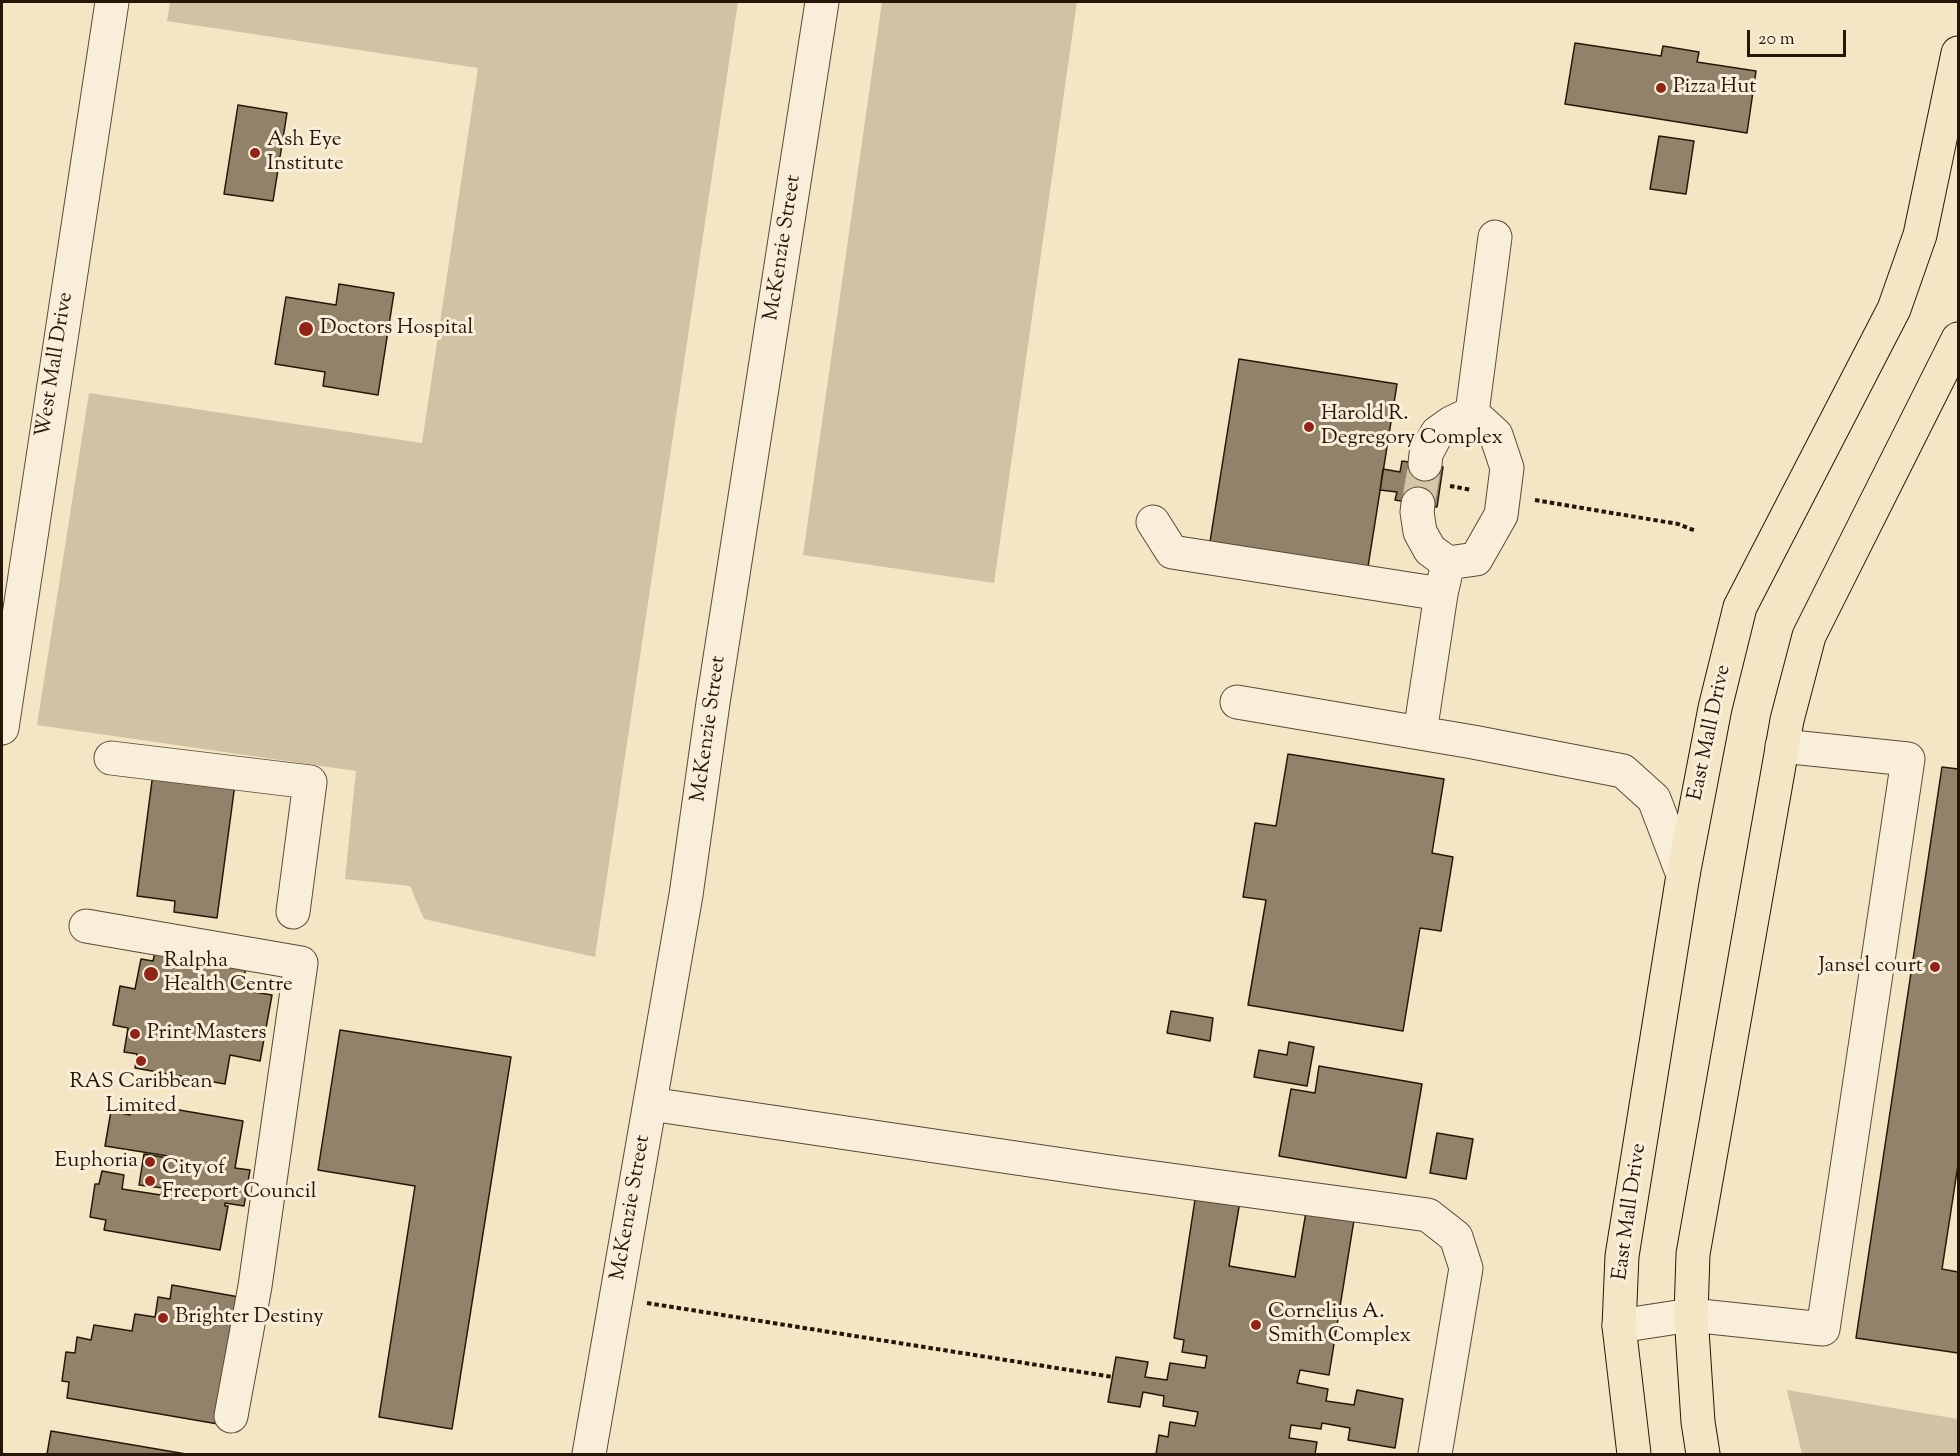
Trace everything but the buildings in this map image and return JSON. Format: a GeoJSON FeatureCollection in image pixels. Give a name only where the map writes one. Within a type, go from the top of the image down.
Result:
{"type":"FeatureCollection","features":[{"type":"Feature","properties":{"kind":"main road","name":"East Mall Drive"},"geometry":{"type":"LineString","coordinates":[[1634,1455],[1619,1326],[1622,1256],[1683,875],[1715,708],[1740,607],[1894,309],[1920,235],[1959,53]]}},
{"type":"Feature","properties":{"kind":"main road"},"geometry":{"type":"LineString","coordinates":[[1703,1455],[1698,1422],[1691,1315],[1693,1254],[1782,746],[1809,636],[1959,339]]}},
{"type":"Feature","properties":{"kind":"street","name":"West Mall Drive"},"geometry":{"type":"LineString","coordinates":[[2,728],[112,2]]}},
{"type":"Feature","properties":{"kind":"street","name":"McKenzie Street"},"geometry":{"type":"LineString","coordinates":[[590,1455],[686,895],[715,692],[822,2]]}},
{"type":"Feature","properties":{"kind":"street"},"geometry":{"type":"LineString","coordinates":[[1472,412],[1495,237]]}},
{"type":"Feature","properties":{"kind":"street"},"geometry":{"type":"LineString","coordinates":[[1472,412],[1496,435],[1508,468],[1501,515],[1476,559],[1448,562],[1430,549],[1420,532],[1417,512],[1428,484],[1426,454],[1437,433],[1472,412]]}},
{"type":"Feature","properties":{"kind":"street"},"geometry":{"type":"LineString","coordinates":[[1153,522],[1172,552],[1441,594]]}},
{"type":"Feature","properties":{"kind":"street"},"geometry":{"type":"LineString","coordinates":[[1420,733],[1448,562]]}},
{"type":"Feature","properties":{"kind":"street"},"geometry":{"type":"LineString","coordinates":[[1237,702],[1623,771],[1654,799],[1683,875]]}},
{"type":"Feature","properties":{"kind":"street"},"geometry":{"type":"LineString","coordinates":[[1619,1326],[1691,1315],[1823,1329],[1908,759],[1782,746]]}},
{"type":"Feature","properties":{"kind":"street"},"geometry":{"type":"LineString","coordinates":[[111,758],[310,782],[293,912]]}},
{"type":"Feature","properties":{"kind":"street"},"geometry":{"type":"LineString","coordinates":[[86,926],[301,963],[255,1286],[231,1416]]}},
{"type":"Feature","properties":{"kind":"street"},"geometry":{"type":"LineString","coordinates":[[650,1104],[1104,1171],[1428,1215],[1456,1237],[1466,1268],[1436,1455]]}},
{"type":"Feature","properties":{"kind":"path"},"geometry":{"type":"LineString","coordinates":[[1428,484],[1678,524],[1696,531]]}},
{"type":"Feature","properties":{"kind":"path"},"geometry":{"type":"LineString","coordinates":[[617,1298],[1113,1377]]}},
{"type":"Feature","properties":{"kind":"shaded area"},"geometry":{"type":"Polygon","coordinates":[[[170,2],[738,2],[595,957],[424,919],[410,886],[345,879],[356,771],[37,725],[89,393],[422,443],[478,68],[167,21],[170,2]]]}},
{"type":"Feature","properties":{"kind":"shaded area"},"geometry":{"type":"Polygon","coordinates":[[[882,2],[1077,2],[994,583],[803,555],[882,2]]]}},
{"type":"Feature","properties":{"kind":"shaded area"},"geometry":{"type":"Polygon","coordinates":[[[1787,1390],[1958,1419],[1958,1454],[1802,1454],[1787,1390]]]}},
{"type":"Feature","properties":{"kind":"tunnel"},"geometry":{"type":"LineString","coordinates":[[1418,504],[1425,464]]}},
{"type":"Feature","properties":{"kind":"place","name":"Pizza Hut"},"geometry":{"type":"Point","coordinates":[1661,88]}},
{"type":"Feature","properties":{"kind":"place","name":"Ash Eye Institute"},"geometry":{"type":"Point","coordinates":[255,153]}},
{"type":"Feature","properties":{"kind":"place","name":"Doctors Hospital"},"geometry":{"type":"Point","coordinates":[306,329]}},
{"type":"Feature","properties":{"kind":"place","name":"Harold R. Degregory Complex"},"geometry":{"type":"Point","coordinates":[1309,427]}},
{"type":"Feature","properties":{"kind":"place","name":"Jansel court"},"geometry":{"type":"Point","coordinates":[1935,967]}},
{"type":"Feature","properties":{"kind":"place","name":"Ralpha Health Centre"},"geometry":{"type":"Point","coordinates":[151,974]}},
{"type":"Feature","properties":{"kind":"place","name":"Print Masters"},"geometry":{"type":"Point","coordinates":[135,1034]}},
{"type":"Feature","properties":{"kind":"place","name":"RAS Caribbean Limited"},"geometry":{"type":"Point","coordinates":[141,1061]}},
{"type":"Feature","properties":{"kind":"place","name":"Euphoria"},"geometry":{"type":"Point","coordinates":[150,1162]}},
{"type":"Feature","properties":{"kind":"place","name":"City of Freeport Council"},"geometry":{"type":"Point","coordinates":[150,1181]}},
{"type":"Feature","properties":{"kind":"place","name":"Brighter Destiny"},"geometry":{"type":"Point","coordinates":[163,1318]}},
{"type":"Feature","properties":{"kind":"place","name":"Cornelius A. Smith Complex"},"geometry":{"type":"Point","coordinates":[1256,1325]}}]}
